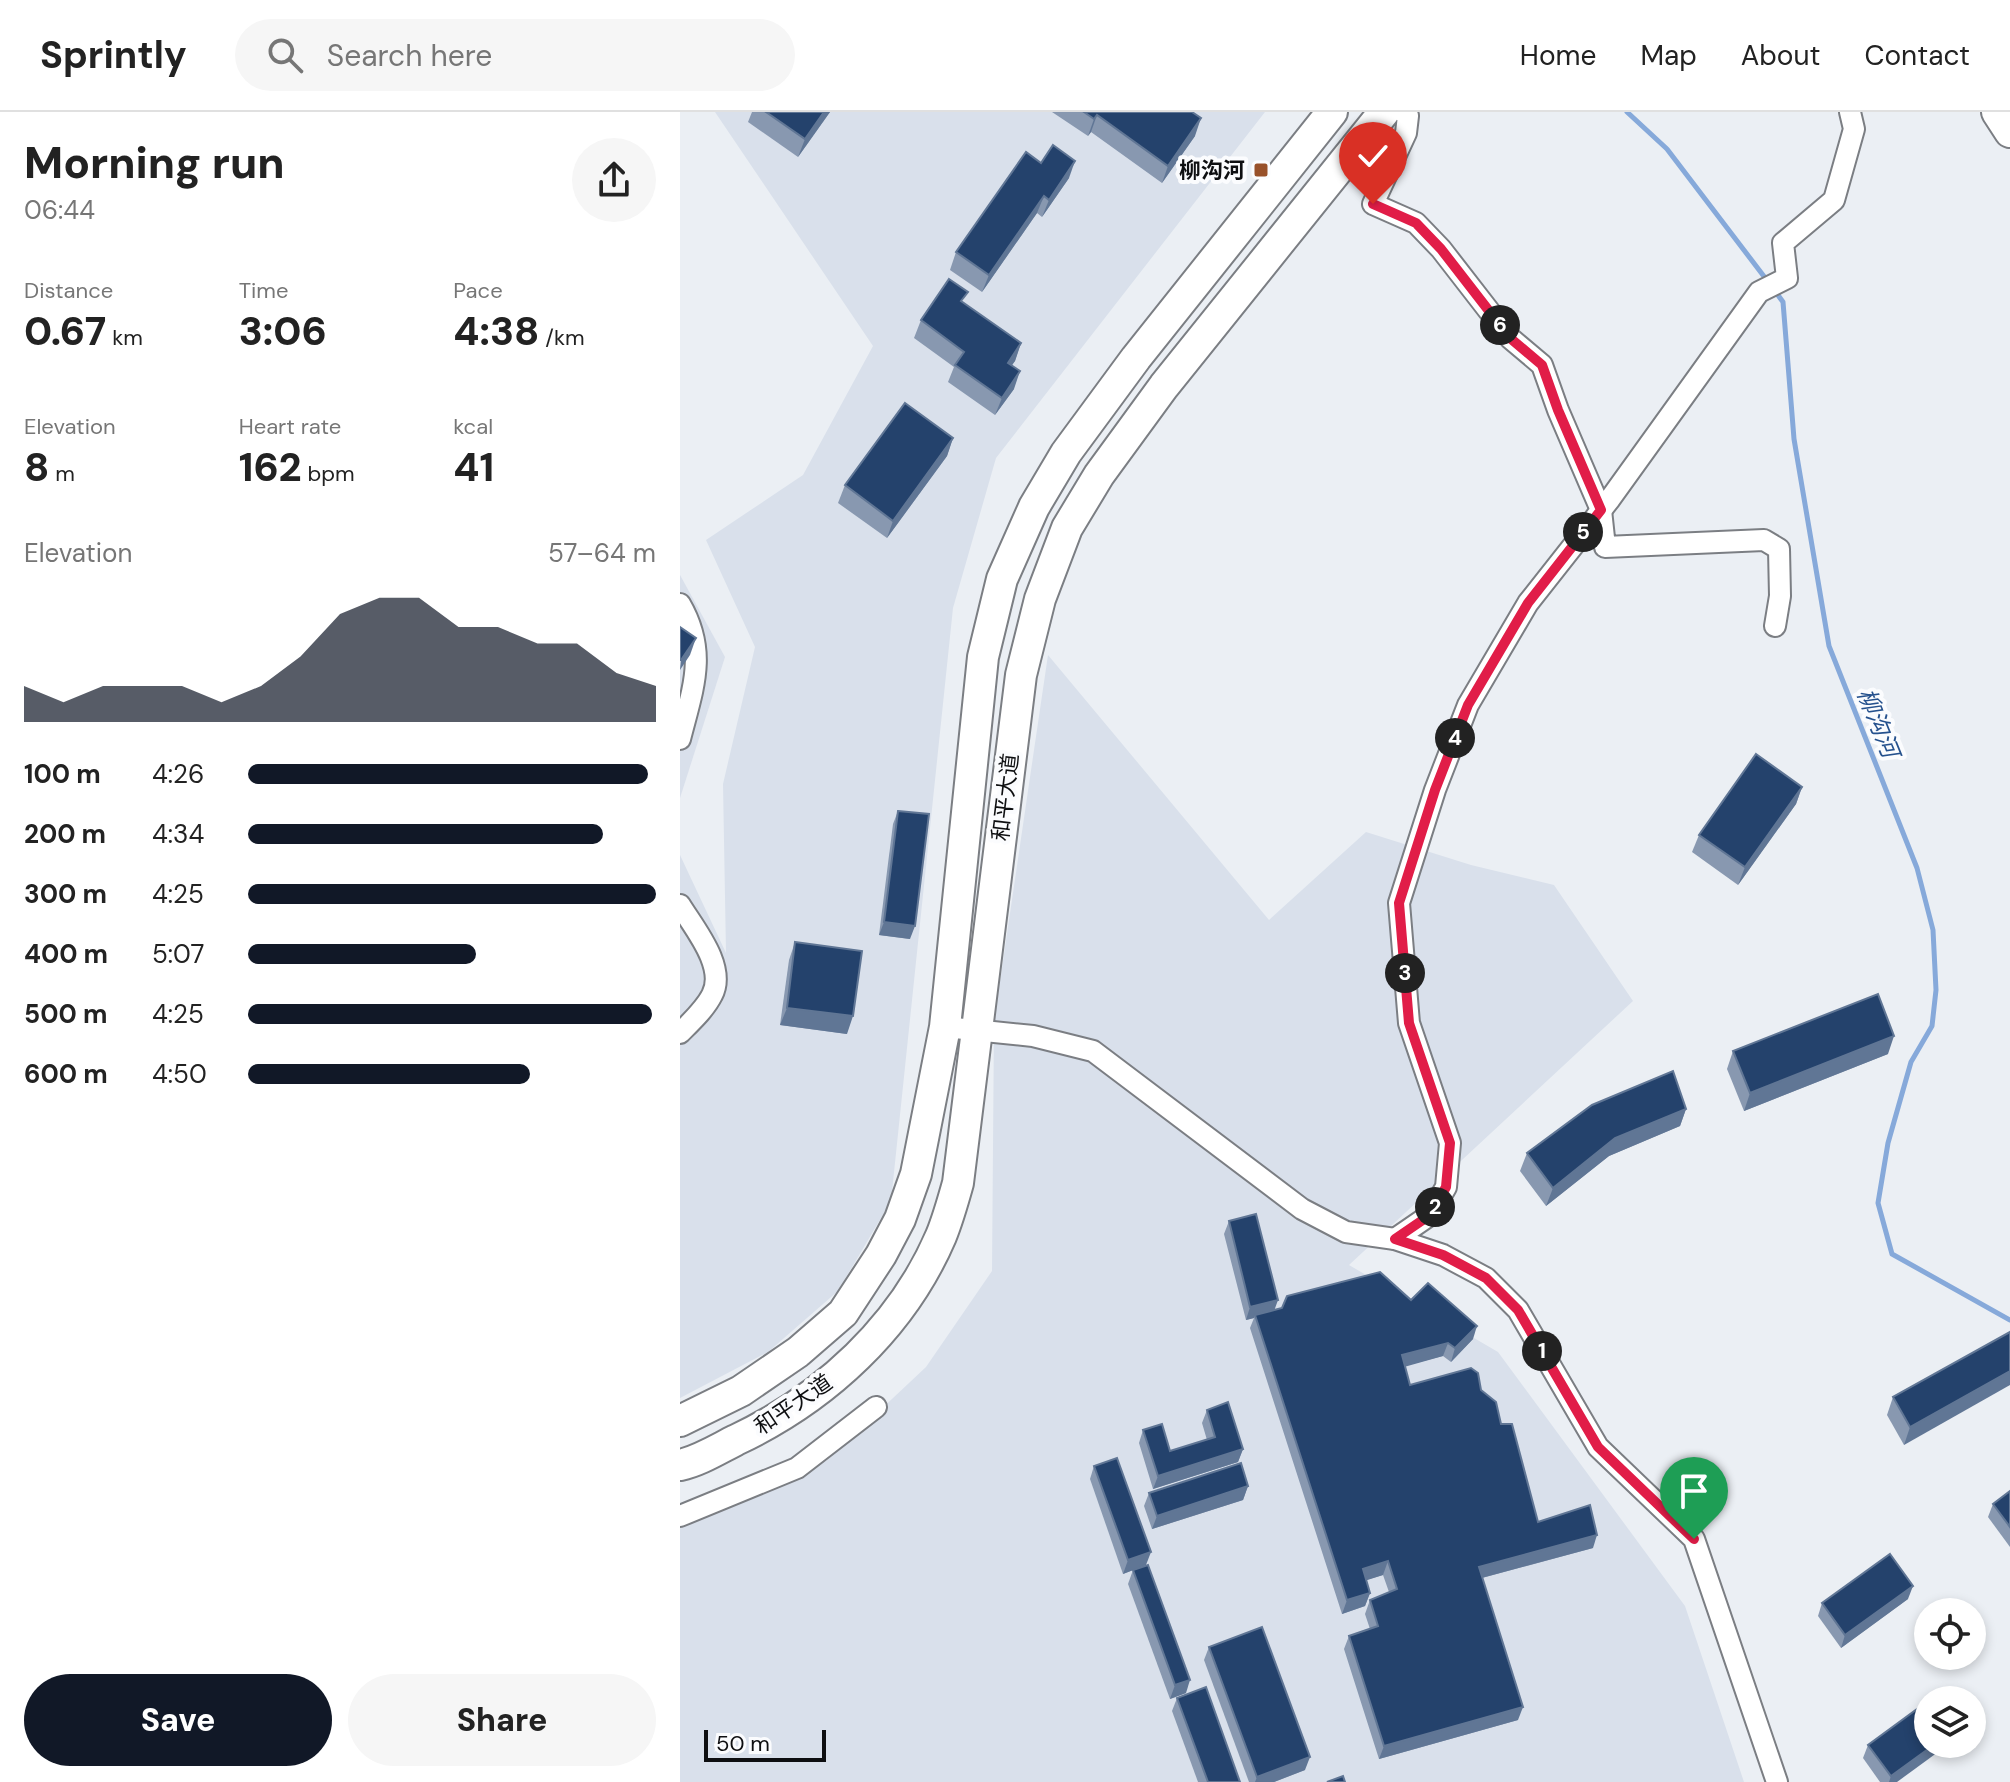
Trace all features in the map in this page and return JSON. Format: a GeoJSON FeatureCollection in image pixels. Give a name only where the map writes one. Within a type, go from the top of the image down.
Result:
{"type":"FeatureCollection","features":[{"type":"Feature","properties":{"kind":"highway","name":"和平大道"},"geometry":{"type":"LineString","coordinates":[[680,1421],[741,1391],[798,1352],[843,1313],[881,1255],[900,1219],[916,1174],[945,1027],[983,657],[1002,579],[1034,507],[1066,453],[1136,358],[1332,112]]}},
{"type":"Feature","properties":{"kind":"highway","name":"和平大道"},"geometry":{"type":"LineString","coordinates":[[680,1465],[760,1429],[824,1387],[871,1343],[920,1278],[941,1235],[958,1183],[1021,675],[1040,599],[1067,528],[1099,475],[1164,386],[1384,112]]}},
{"type":"Feature","properties":{"kind":"highway"},"geometry":{"type":"LineString","coordinates":[[1997,112],[2010,132]]}},
{"type":"Feature","properties":{"kind":"street"},"geometry":{"type":"LineString","coordinates":[[1403,112],[1408,116],[1406,133],[1373,204],[1416,223],[1441,249],[1510,338],[1542,365],[1601,510],[1605,547],[1764,540],[1779,549],[1780,596],[1775,626]]}},
{"type":"Feature","properties":{"kind":"street"},"geometry":{"type":"LineString","coordinates":[[1395,1239],[1430,1215],[1446,1187],[1450,1143],[1409,1023],[1399,903],[1435,790],[1468,705],[1528,603],[1601,510],[1761,291],[1787,278],[1783,243],[1834,200],[1854,129],[1850,112]]}},
{"type":"Feature","properties":{"kind":"street"},"geometry":{"type":"LineString","coordinates":[[680,604],[689,620],[698,657],[680,739]]}},
{"type":"Feature","properties":{"kind":"street"},"geometry":{"type":"LineString","coordinates":[[680,905],[710,955],[716,977],[713,994],[680,1033]]}},
{"type":"Feature","properties":{"kind":"street"},"geometry":{"type":"LineString","coordinates":[[945,1027],[1033,1036],[1093,1051],[1302,1209],[1346,1232],[1395,1239],[1443,1255],[1486,1278],[1518,1310],[1598,1447],[1694,1539],[1777,1782]]}},
{"type":"Feature","properties":{"kind":"street"},"geometry":{"type":"LineString","coordinates":[[680,1516],[797,1468],[876,1407]]}},
{"type":"Feature","properties":{"kind":"shaded area"},"geometry":{"type":"Polygon","coordinates":[[[715,112],[1265,112],[996,458],[953,608],[891,1201],[838,1291],[768,1352],[680,1398],[680,855],[726,953],[723,784],[755,647],[706,540],[803,475],[873,346],[715,112]]]}},
{"type":"Feature","properties":{"kind":"shaded area"},"geometry":{"type":"Polygon","coordinates":[[[680,575],[725,657],[680,798],[680,575]]]}},
{"type":"Feature","properties":{"kind":"shaded area"},"geometry":{"type":"Polygon","coordinates":[[[1048,655],[1269,920],[1366,832],[1471,865],[1554,885],[1633,1001],[1349,1265],[1498,1352],[1685,1606],[1744,1782],[680,1782],[680,1507],[826,1461],[926,1367],[992,1271],[994,1022],[1048,655]]]}},
{"type":"Feature","properties":{"kind":"building"},"geometry":{"type":"Polygon","coordinates":[[[766,112],[824,112],[805,139],[766,112]]]}},
{"type":"Feature","properties":{"kind":"building"},"geometry":{"type":"Polygon","coordinates":[[[1084,112],[1192,112],[1201,118],[1168,166],[1097,115],[1094,119],[1084,112]]]}},
{"type":"Feature","properties":{"kind":"building"},"geometry":{"type":"Polygon","coordinates":[[[1053,145],[1075,161],[1049,200],[1044,196],[989,275],[956,252],[1026,152],[1041,163],[1053,145]]]}},
{"type":"Feature","properties":{"kind":"building"},"geometry":{"type":"Polygon","coordinates":[[[949,279],[968,292],[961,301],[1021,343],[1008,363],[1020,371],[1002,398],[955,365],[964,352],[921,320],[949,279]]]}},
{"type":"Feature","properties":{"kind":"building"},"geometry":{"type":"Polygon","coordinates":[[[905,403],[953,438],[893,521],[845,485],[905,403]]]}},
{"type":"Feature","properties":{"kind":"building"},"geometry":{"type":"Polygon","coordinates":[[[680,627],[696,638],[681,660],[680,660],[680,627]]]}},
{"type":"Feature","properties":{"kind":"building"},"geometry":{"type":"Polygon","coordinates":[[[1756,754],[1802,787],[1745,867],[1699,835],[1756,754]]]}},
{"type":"Feature","properties":{"kind":"building"},"geometry":{"type":"Polygon","coordinates":[[[898,811],[929,814],[915,926],[884,922],[898,811]]]}},
{"type":"Feature","properties":{"kind":"building"},"geometry":{"type":"Polygon","coordinates":[[[795,942],[862,951],[853,1016],[787,1008],[795,942]]]}},
{"type":"Feature","properties":{"kind":"building"},"geometry":{"type":"Polygon","coordinates":[[[1878,994],[1894,1036],[1750,1093],[1733,1051],[1878,994]]]}},
{"type":"Feature","properties":{"kind":"building"},"geometry":{"type":"Polygon","coordinates":[[[1673,1071],[1686,1109],[1615,1138],[1553,1188],[1527,1153],[1592,1105],[1673,1071]]]}},
{"type":"Feature","properties":{"kind":"building"},"geometry":{"type":"Polygon","coordinates":[[[1256,1214],[1278,1300],[1250,1307],[1229,1221],[1256,1214]]]}},
{"type":"Feature","properties":{"kind":"building"},"geometry":{"type":"Polygon","coordinates":[[[1380,1272],[1411,1300],[1428,1283],[1477,1326],[1455,1348],[1448,1343],[1402,1355],[1410,1385],[1471,1368],[1478,1373],[1481,1390],[1496,1402],[1501,1424],[1512,1424],[1538,1522],[1590,1505],[1597,1535],[1479,1567],[1523,1707],[1384,1746],[1349,1636],[1378,1626],[1370,1600],[1397,1589],[1388,1561],[1363,1569],[1370,1593],[1347,1600],[1255,1315],[1282,1308],[1287,1296],[1380,1272]]]}},
{"type":"Feature","properties":{"kind":"building"},"geometry":{"type":"Polygon","coordinates":[[[2010,1332],[2010,1371],[1910,1427],[1893,1397],[2010,1332]]]}},
{"type":"Feature","properties":{"kind":"building"},"geometry":{"type":"Polygon","coordinates":[[[1228,1402],[1243,1449],[1158,1476],[1143,1430],[1162,1424],[1170,1451],[1215,1437],[1207,1410],[1228,1402]]]}},
{"type":"Feature","properties":{"kind":"building"},"geometry":{"type":"Polygon","coordinates":[[[1117,1458],[1151,1552],[1128,1560],[1094,1466],[1117,1458]]]}},
{"type":"Feature","properties":{"kind":"building"},"geometry":{"type":"Polygon","coordinates":[[[1241,1463],[1248,1486],[1157,1516],[1149,1493],[1241,1463]]]}},
{"type":"Feature","properties":{"kind":"building"},"geometry":{"type":"Polygon","coordinates":[[[2010,1491],[2010,1527],[1993,1504],[2010,1491]]]}},
{"type":"Feature","properties":{"kind":"building"},"geometry":{"type":"Polygon","coordinates":[[[1890,1554],[1913,1586],[1845,1635],[1822,1603],[1890,1554]]]}},
{"type":"Feature","properties":{"kind":"building"},"geometry":{"type":"Polygon","coordinates":[[[1148,1565],[1190,1680],[1175,1685],[1133,1570],[1148,1565]]]}},
{"type":"Feature","properties":{"kind":"building"},"geometry":{"type":"Polygon","coordinates":[[[1262,1627],[1310,1757],[1257,1777],[1209,1647],[1262,1627]]]}},
{"type":"Feature","properties":{"kind":"building"},"geometry":{"type":"Polygon","coordinates":[[[1206,1687],[1240,1782],[1208,1782],[1177,1698],[1206,1687]]]}},
{"type":"Feature","properties":{"kind":"building"},"geometry":{"type":"Polygon","coordinates":[[[1914,1711],[1916,1758],[1891,1776],[1868,1745],[1914,1711]]]}},
{"type":"Feature","properties":{"kind":"building"},"geometry":{"type":"Polygon","coordinates":[[[1343,1776],[1345,1782],[1327,1782],[1343,1776]]]}},
{"type":"Feature","properties":{"kind":"waterway","name":"柳沟河"},"geometry":{"type":"LineString","coordinates":[[1627,112],[1667,149],[1769,283]]}},
{"type":"Feature","properties":{"kind":"waterway","name":"柳沟河"},"geometry":{"type":"LineString","coordinates":[[1775,291],[1783,302],[1794,439],[1829,646],[1917,868],[1933,930],[1936,990],[1932,1026],[1911,1062],[1888,1143],[1878,1203],[1892,1254],[2010,1320]]}},
{"type":"Feature","properties":{"kind":"place","name":"柳沟河"},"geometry":{"type":"Point","coordinates":[1261,170]}},
{"type":"Feature","properties":{"kind":"route"},"geometry":{"type":"LineString","coordinates":[[1373,204],[1416,223],[1441,249],[1510,338],[1542,365],[1601,510],[1528,603],[1468,705],[1435,790],[1399,903],[1409,1023],[1450,1143],[1446,1187],[1430,1215],[1395,1239],[1443,1255],[1486,1278],[1518,1310],[1598,1447],[1694,1539]]}}]}
